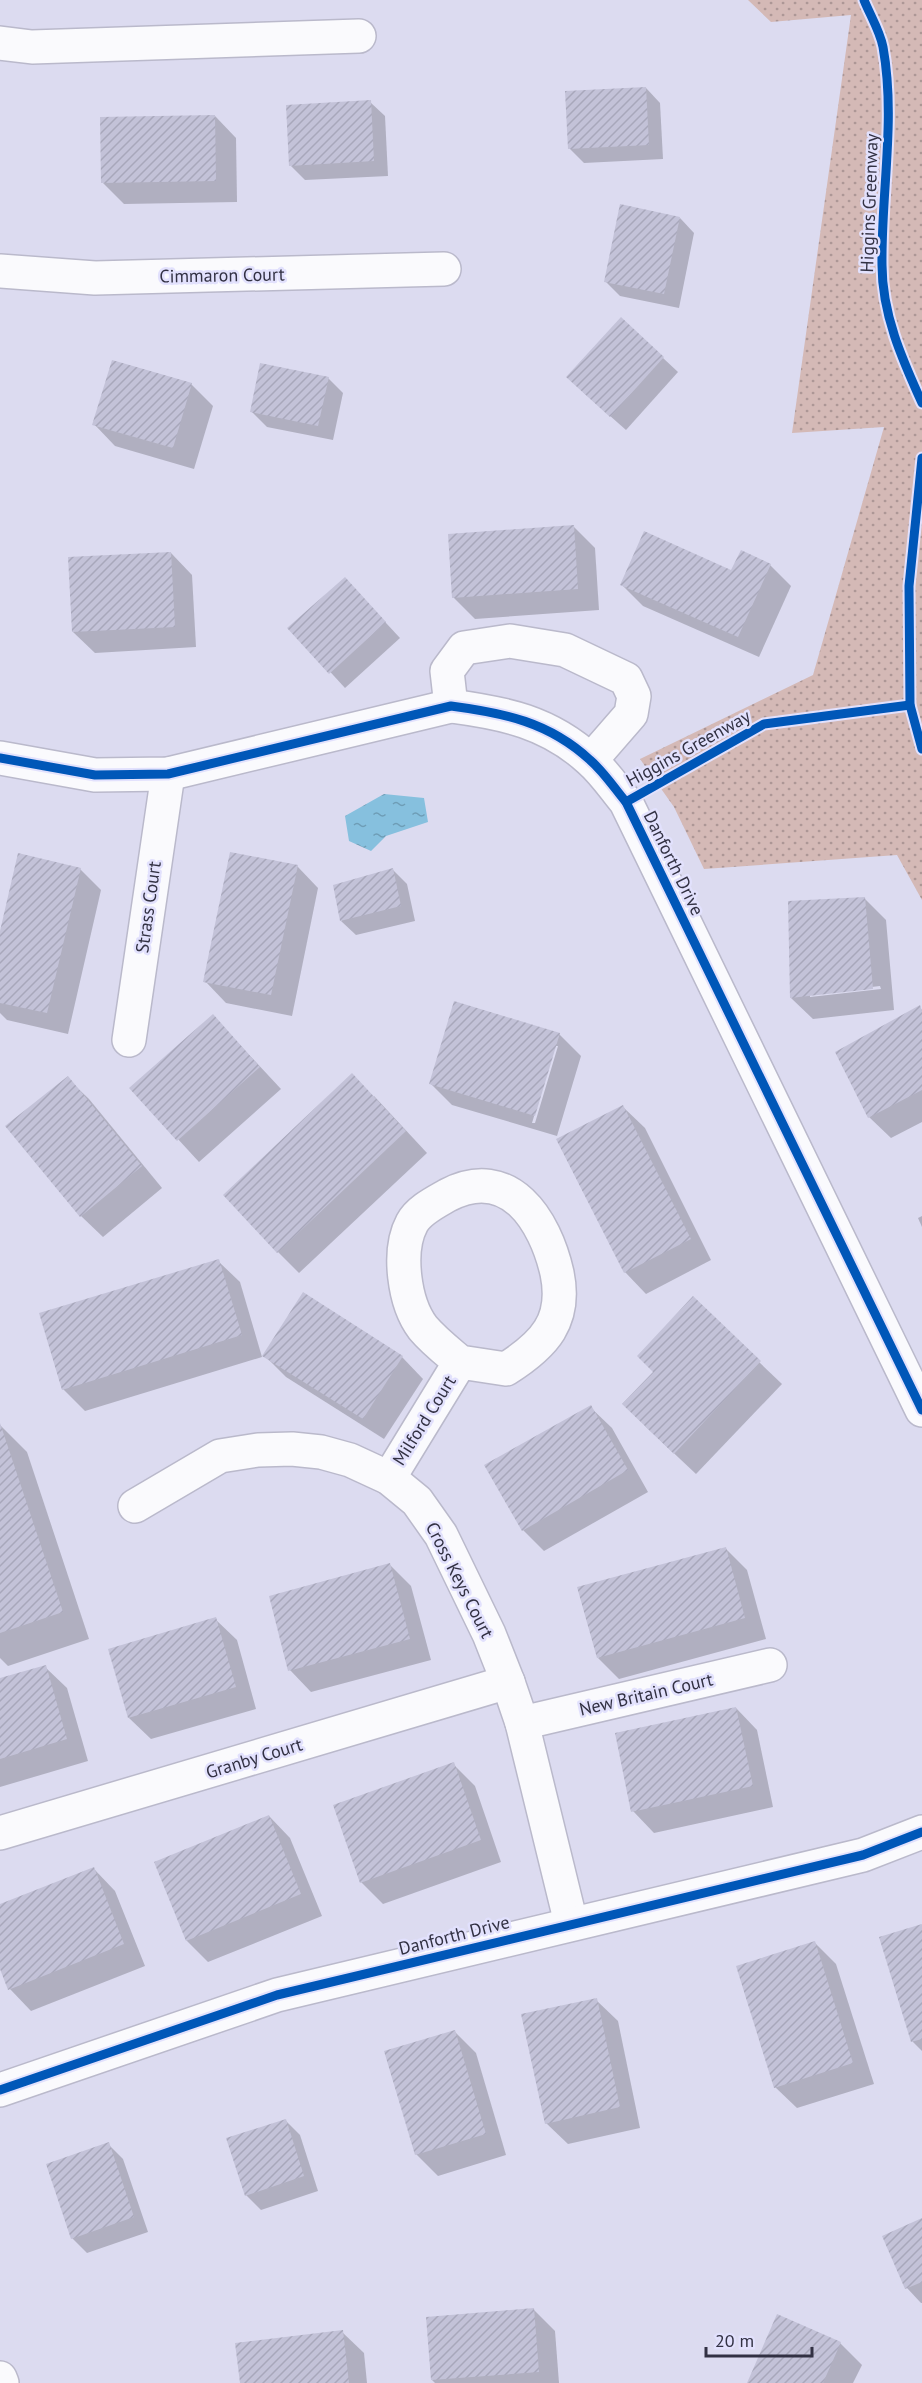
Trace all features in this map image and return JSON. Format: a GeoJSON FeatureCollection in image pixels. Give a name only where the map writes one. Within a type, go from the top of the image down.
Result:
{"type":"FeatureCollection","features":[{"type":"Feature","properties":{"kind":"street"},"geometry":{"type":"LineString","coordinates":[[0,43],[32,47],[359,36]]}},
{"type":"Feature","properties":{"kind":"street","name":"Cimmaron Court"},"geometry":{"type":"LineString","coordinates":[[0,271],[95,278],[444,269]]}},
{"type":"Feature","properties":{"kind":"street"},"geometry":{"type":"LineString","coordinates":[[451,706],[447,671],[464,648],[510,641],[565,650],[626,679],[634,696],[631,714],[591,760]]}},
{"type":"Feature","properties":{"kind":"street","name":"Danforth Drive"},"geometry":{"type":"LineString","coordinates":[[0,759],[95,775],[168,774],[451,706],[499,712],[544,727],[591,760],[626,802],[922,1410]]}},
{"type":"Feature","properties":{"kind":"street","name":"Strass Court"},"geometry":{"type":"LineString","coordinates":[[129,1040],[168,774]]}},
{"type":"Feature","properties":{"kind":"street","name":"Milford Court"},"geometry":{"type":"LineString","coordinates":[[464,1187],[498,1187],[526,1205],[540,1225],[551,1249],[558,1276],[560,1310],[546,1336],[529,1355],[506,1369],[460,1362],[422,1326],[404,1283],[404,1252],[412,1222],[431,1204],[464,1187]]}},
{"type":"Feature","properties":{"kind":"street","name":"Milford Court"},"geometry":{"type":"LineString","coordinates":[[389,1478],[460,1362]]}},
{"type":"Feature","properties":{"kind":"street","name":"Cross Keys Court"},"geometry":{"type":"LineString","coordinates":[[135,1506],[220,1456],[258,1450],[292,1449],[321,1452],[350,1460],[389,1478],[417,1502],[441,1535],[489,1634],[508,1682],[522,1723],[571,1923]]}},
{"type":"Feature","properties":{"kind":"street","name":"New Britain Court"},"geometry":{"type":"LineString","coordinates":[[522,1723],[770,1665]]}},
{"type":"Feature","properties":{"kind":"street","name":"Granby Court"},"geometry":{"type":"LineString","coordinates":[[0,1833],[508,1682]]}},
{"type":"Feature","properties":{"kind":"street","name":"Danforth Drive"},"geometry":{"type":"LineString","coordinates":[[0,2090],[277,1995],[863,1855],[922,1832]]}},
{"type":"Feature","properties":{"kind":"street"},"geometry":{"type":"LineString","coordinates":[[0,2378],[2,2383]]}},
{"type":"Feature","properties":{"kind":"shaded area"},"geometry":{"type":"Polygon","coordinates":[[[748,0],[922,0],[922,900],[897,855],[704,869],[674,807],[640,759],[813,675],[884,427],[792,433],[851,15],[771,22],[748,0]]]}},
{"type":"Feature","properties":{"kind":"water"},"geometry":{"type":"Polygon","coordinates":[[[384,794],[424,798],[428,822],[386,836],[371,851],[349,841],[345,816],[384,794]]]}},
{"type":"Feature","properties":{"kind":"building"},"geometry":{"type":"Polygon","coordinates":[[[646,87],[649,145],[568,149],[565,91],[646,87]]]}},
{"type":"Feature","properties":{"kind":"building"},"geometry":{"type":"Polygon","coordinates":[[[371,100],[374,161],[289,166],[286,105],[371,100]]]}},
{"type":"Feature","properties":{"kind":"building"},"geometry":{"type":"Polygon","coordinates":[[[215,115],[216,181],[101,183],[100,117],[215,115]]]}},
{"type":"Feature","properties":{"kind":"building"},"geometry":{"type":"Polygon","coordinates":[[[620,204],[680,217],[664,294],[604,282],[620,204]]]}},
{"type":"Feature","properties":{"kind":"building"},"geometry":{"type":"Polygon","coordinates":[[[621,317],[664,357],[610,417],[566,377],[621,317]]]}},
{"type":"Feature","properties":{"kind":"building"},"geometry":{"type":"Polygon","coordinates":[[[112,360],[192,383],[173,448],[92,425],[112,360]]]}},
{"type":"Feature","properties":{"kind":"building"},"geometry":{"type":"Polygon","coordinates":[[[260,363],[329,377],[318,426],[250,412],[260,363]]]}},
{"type":"Feature","properties":{"kind":"building"},"geometry":{"type":"Polygon","coordinates":[[[574,525],[578,589],[452,598],[448,534],[574,525]]]}},
{"type":"Feature","properties":{"kind":"building"},"geometry":{"type":"Polygon","coordinates":[[[644,531],[731,570],[741,550],[771,564],[738,637],[620,585],[644,531]]]}},
{"type":"Feature","properties":{"kind":"building"},"geometry":{"type":"Polygon","coordinates":[[[171,552],[175,627],[72,632],[68,557],[171,552]]]}},
{"type":"Feature","properties":{"kind":"building"},"geometry":{"type":"Polygon","coordinates":[[[345,577],[386,622],[329,674],[287,628],[345,577]]]}},
{"type":"Feature","properties":{"kind":"building"},"geometry":{"type":"Polygon","coordinates":[[[230,852],[298,865],[271,995],[203,982],[230,852]]]}},
{"type":"Feature","properties":{"kind":"building"},"geometry":{"type":"Polygon","coordinates":[[[18,853],[81,868],[47,1013],[0,1003],[0,931],[18,853]]]}},
{"type":"Feature","properties":{"kind":"building"},"geometry":{"type":"Polygon","coordinates":[[[393,868],[401,906],[340,921],[333,885],[393,868]]]}},
{"type":"Feature","properties":{"kind":"building"},"geometry":{"type":"Polygon","coordinates":[[[865,897],[873,989],[790,998],[788,901],[865,897]]]}},
{"type":"Feature","properties":{"kind":"building"},"geometry":{"type":"Polygon","coordinates":[[[454,1001],[560,1033],[535,1116],[429,1084],[454,1001]]]}},
{"type":"Feature","properties":{"kind":"building"},"geometry":{"type":"Polygon","coordinates":[[[920,1005],[922,1011],[922,1090],[868,1118],[835,1052],[920,1005]]]}},
{"type":"Feature","properties":{"kind":"building"},"geometry":{"type":"Polygon","coordinates":[[[213,1014],[260,1067],[177,1141],[129,1088],[213,1014]]]}},
{"type":"Feature","properties":{"kind":"building"},"geometry":{"type":"Polygon","coordinates":[[[352,1073],[406,1131],[277,1253],[223,1195],[352,1073]]]}},
{"type":"Feature","properties":{"kind":"building"},"geometry":{"type":"Polygon","coordinates":[[[68,1076],[142,1166],[80,1217],[5,1126],[68,1076]]]}},
{"type":"Feature","properties":{"kind":"building"},"geometry":{"type":"Polygon","coordinates":[[[623,1105],[691,1239],[624,1273],[556,1139],[623,1105]]]}},
{"type":"Feature","properties":{"kind":"building"},"geometry":{"type":"Polygon","coordinates":[[[219,1259],[242,1335],[62,1390],[39,1313],[219,1259]]]}},
{"type":"Feature","properties":{"kind":"building"},"geometry":{"type":"Polygon","coordinates":[[[303,1292],[403,1356],[363,1419],[262,1356],[303,1292]]]}},
{"type":"Feature","properties":{"kind":"building"},"geometry":{"type":"Polygon","coordinates":[[[693,1296],[761,1361],[674,1454],[622,1404],[653,1372],[637,1356],[693,1296]]]}},
{"type":"Feature","properties":{"kind":"building"},"geometry":{"type":"Polygon","coordinates":[[[591,1405],[628,1470],[522,1531],[484,1465],[591,1405]]]}},
{"type":"Feature","properties":{"kind":"building"},"geometry":{"type":"Polygon","coordinates":[[[0,1423],[63,1612],[0,1633],[0,1423]]]}},
{"type":"Feature","properties":{"kind":"building"},"geometry":{"type":"Polygon","coordinates":[[[726,1547],[745,1618],[597,1658],[577,1587],[726,1547]]]}},
{"type":"Feature","properties":{"kind":"building"},"geometry":{"type":"Polygon","coordinates":[[[390,1563],[410,1639],[288,1671],[269,1596],[390,1563]]]}},
{"type":"Feature","properties":{"kind":"building"},"geometry":{"type":"Polygon","coordinates":[[[216,1617],[236,1687],[128,1718],[108,1649],[216,1617]]]}},
{"type":"Feature","properties":{"kind":"building"},"geometry":{"type":"Polygon","coordinates":[[[46,1665],[67,1739],[0,1759],[0,1678],[46,1665]]]}},
{"type":"Feature","properties":{"kind":"building"},"geometry":{"type":"Polygon","coordinates":[[[736,1707],[753,1786],[631,1812],[615,1733],[736,1707]]]}},
{"type":"Feature","properties":{"kind":"building"},"geometry":{"type":"Polygon","coordinates":[[[454,1762],[481,1840],[360,1883],[333,1805],[454,1762]]]}},
{"type":"Feature","properties":{"kind":"building"},"geometry":{"type":"Polygon","coordinates":[[[269,1815],[301,1894],[186,1941],[154,1862],[269,1815]]]}},
{"type":"Feature","properties":{"kind":"building"},"geometry":{"type":"Polygon","coordinates":[[[94,1867],[124,1944],[8,1990],[0,1969],[0,1904],[94,1867]]]}},
{"type":"Feature","properties":{"kind":"building"},"geometry":{"type":"Polygon","coordinates":[[[922,1924],[922,2039],[911,2042],[879,1937],[922,1924]]]}},
{"type":"Feature","properties":{"kind":"building"},"geometry":{"type":"Polygon","coordinates":[[[815,1941],[853,2063],[774,2088],[736,1966],[815,1941]]]}},
{"type":"Feature","properties":{"kind":"building"},"geometry":{"type":"Polygon","coordinates":[[[597,1998],[620,2107],[545,2124],[521,2014],[597,1998]]]}},
{"type":"Feature","properties":{"kind":"building"},"geometry":{"type":"Polygon","coordinates":[[[455,2030],[486,2134],[415,2155],[384,2051],[455,2030]]]}},
{"type":"Feature","properties":{"kind":"building"},"geometry":{"type":"Polygon","coordinates":[[[286,2119],[304,2176],[245,2196],[226,2138],[286,2119]]]}},
{"type":"Feature","properties":{"kind":"building"},"geometry":{"type":"Polygon","coordinates":[[[109,2142],[134,2217],[71,2239],[46,2164],[109,2142]]]}},
{"type":"Feature","properties":{"kind":"building"},"geometry":{"type":"Polygon","coordinates":[[[922,2218],[922,2282],[905,2289],[882,2236],[922,2218]]]}},
{"type":"Feature","properties":{"kind":"building"},"geometry":{"type":"Polygon","coordinates":[[[534,2308],[539,2372],[431,2380],[426,2317],[534,2308]]]}},
{"type":"Feature","properties":{"kind":"building"},"geometry":{"type":"Polygon","coordinates":[[[777,2314],[841,2342],[823,2383],[747,2383],[777,2314]]]}},
{"type":"Feature","properties":{"kind":"building"},"geometry":{"type":"Polygon","coordinates":[[[343,2330],[349,2383],[240,2383],[235,2343],[343,2330]]]}},
{"type":"Feature","properties":{"kind":"cycle path","name":"Higgins Greenway"},"geometry":{"type":"LineString","coordinates":[[864,0],[882,41],[887,74],[888,128],[882,238],[885,301],[894,336],[922,403]]}},
{"type":"Feature","properties":{"kind":"cycle path"},"geometry":{"type":"LineString","coordinates":[[922,458],[909,586],[910,705],[922,749]]}},
{"type":"Feature","properties":{"kind":"cycle path","name":"Higgins Greenway"},"geometry":{"type":"LineString","coordinates":[[626,802],[764,724],[910,705]]}},
{"type":"Feature","properties":{"kind":"cycle path","name":"Higgins Greenway"},"geometry":{"type":"LineString","coordinates":[[0,758],[95,775],[168,774],[451,706],[525,721],[574,747],[600,770],[626,802],[922,1410]]}},
{"type":"Feature","properties":{"kind":"cycle path"},"geometry":{"type":"LineString","coordinates":[[0,2090],[277,1995],[863,1855],[922,1832]]}}]}
